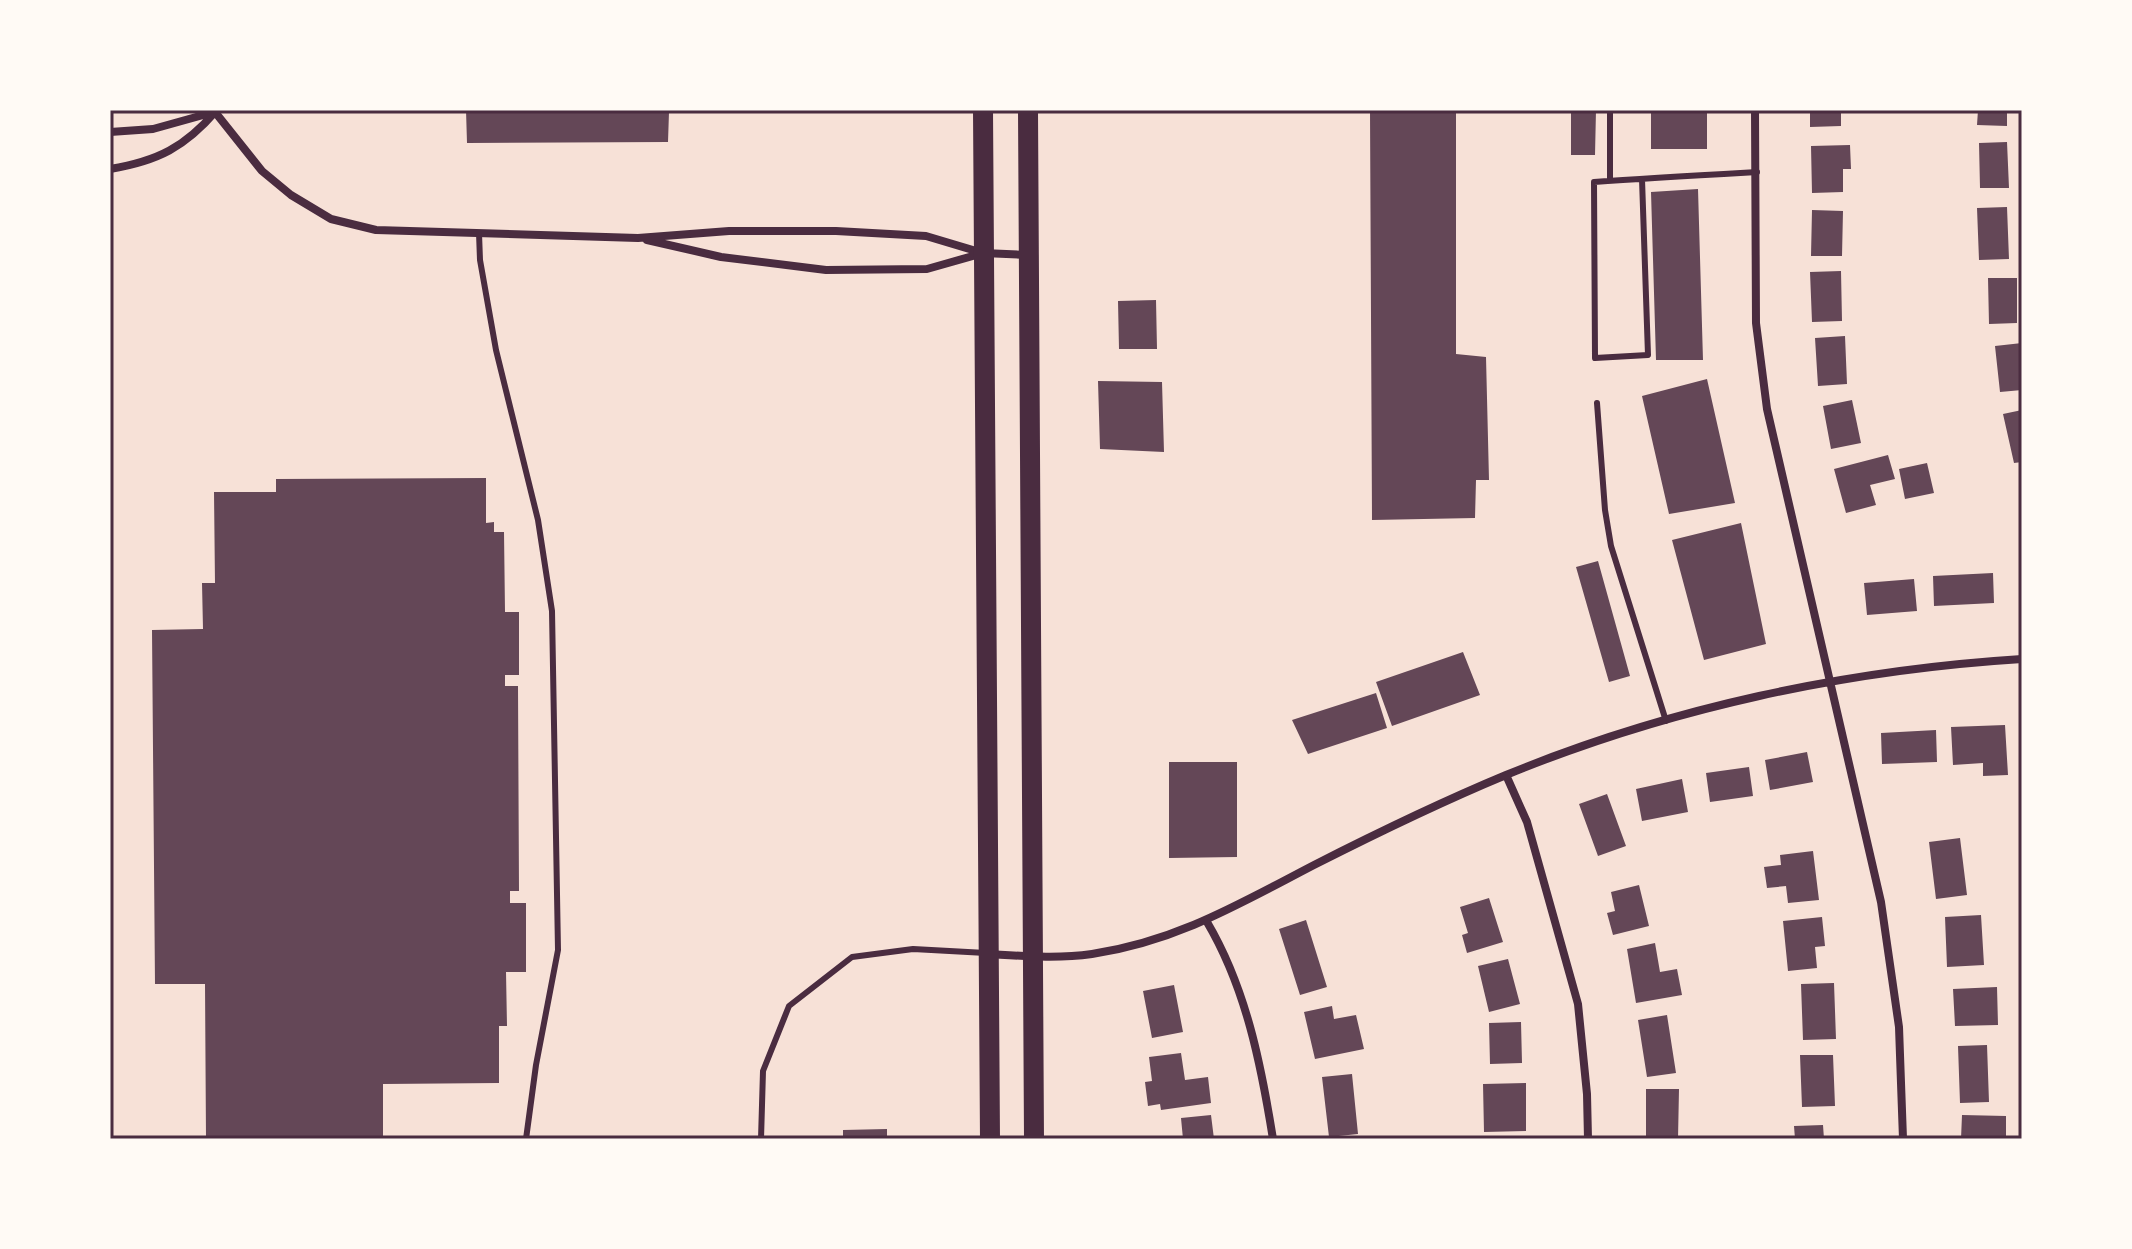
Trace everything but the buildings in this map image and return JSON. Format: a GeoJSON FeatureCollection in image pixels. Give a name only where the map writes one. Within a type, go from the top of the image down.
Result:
{"type":"FeatureCollection","features":[{"type":"Feature","properties":{"kind":"main road"},"geometry":{"type":"LineString","coordinates":[[983,110],[990,1139]]}},
{"type":"Feature","properties":{"kind":"main road"},"geometry":{"type":"LineString","coordinates":[[1028,110],[1034,1139]]}},
{"type":"Feature","properties":{"kind":"street"},"geometry":{"type":"LineString","coordinates":[[1755,110],[1756,323],[1767,409],[1881,902],[1899,1027],[1903,1139]]}},
{"type":"Feature","properties":{"kind":"street"},"geometry":{"type":"LineString","coordinates":[[216,111],[262,171],[291,195],[331,219],[376,230],[638,238],[729,231],[836,231],[926,236],[983,253],[1027,255]]}},
{"type":"Feature","properties":{"kind":"street"},"geometry":{"type":"LineString","coordinates":[[110,132],[153,129],[216,111]]}},
{"type":"Feature","properties":{"kind":"street"},"geometry":{"type":"LineString","coordinates":[[110,169],[138,164],[166,152],[197,134],[216,111]]}},
{"type":"Feature","properties":{"kind":"street"},"geometry":{"type":"LineString","coordinates":[[638,238],[721,257],[826,270],[927,269],[983,253]]}},
{"type":"Feature","properties":{"kind":"street"},"geometry":{"type":"LineString","coordinates":[[988,953],[1062,957],[1106,951],[1172,935],[1207,922],[1377,833],[1506,775],[1599,740],[1738,701],[1831,681],[1971,662],[2022,659]]}},
{"type":"Feature","properties":{"kind":"street"},"geometry":{"type":"LineString","coordinates":[[1506,775],[1527,822],[1578,1004],[1588,1139]]}},
{"type":"Feature","properties":{"kind":"street"},"geometry":{"type":"LineString","coordinates":[[1207,922],[1236,981],[1262,1066],[1273,1139]]}},
{"type":"Feature","properties":{"kind":"lane"},"geometry":{"type":"LineString","coordinates":[[1610,110],[1610,181]]}},
{"type":"Feature","properties":{"kind":"lane"},"geometry":{"type":"LineString","coordinates":[[1642,179],[1648,355],[1595,358],[1594,182],[1642,179],[1757,172]]}},
{"type":"Feature","properties":{"kind":"lane"},"geometry":{"type":"LineString","coordinates":[[479,233],[480,260],[496,350],[538,520],[552,611],[558,950],[536,1065],[526,1139]]}},
{"type":"Feature","properties":{"kind":"lane"},"geometry":{"type":"LineString","coordinates":[[1597,403],[1605,510],[1611,546],[1666,721]]}},
{"type":"Feature","properties":{"kind":"lane"},"geometry":{"type":"LineString","coordinates":[[761,1139],[763,1071],[789,1006],[852,957],[913,949],[988,953]]}}]}
